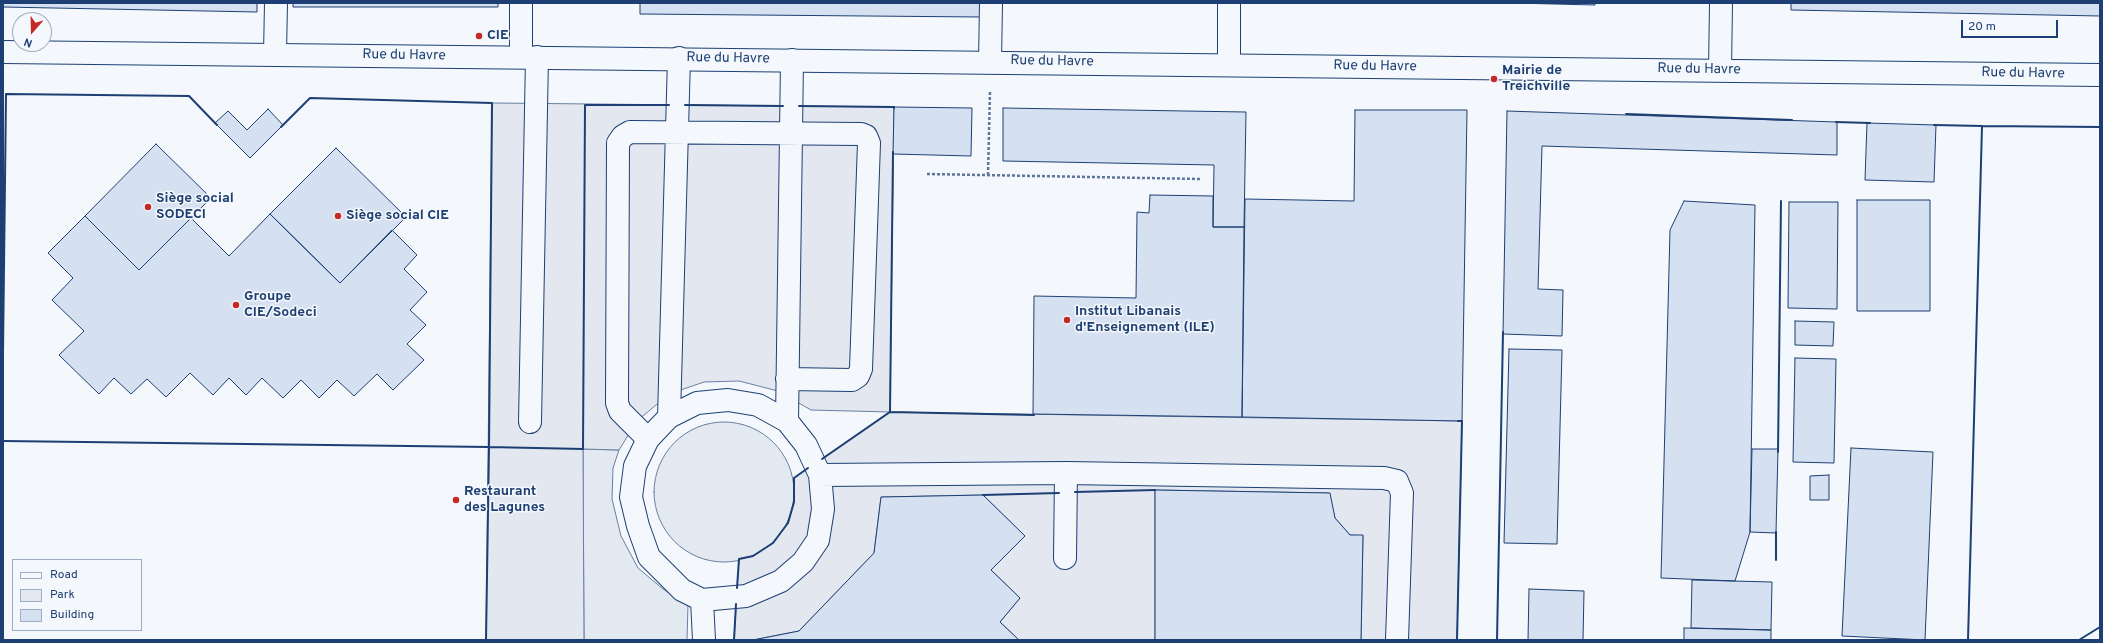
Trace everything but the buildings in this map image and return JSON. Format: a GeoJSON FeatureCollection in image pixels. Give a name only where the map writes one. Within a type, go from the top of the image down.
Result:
{"type":"FeatureCollection","features":[{"type":"Feature","properties":{"kind":"main road"},"geometry":{"type":"LineString","coordinates":[[275,54],[276,3]]}},
{"type":"Feature","properties":{"kind":"main road"},"geometry":{"type":"LineString","coordinates":[[521,3],[529,57],[530,422]]}},
{"type":"Feature","properties":{"kind":"main road"},"geometry":{"type":"LineString","coordinates":[[990,62],[991,3]]}},
{"type":"Feature","properties":{"kind":"main road"},"geometry":{"type":"LineString","coordinates":[[1229,3],[1229,65]]}},
{"type":"Feature","properties":{"kind":"main road"},"geometry":{"type":"LineString","coordinates":[[1720,70],[1721,3]]}},
{"type":"Feature","properties":{"kind":"main road","name":"Rue du Havre"},"geometry":{"type":"LineString","coordinates":[[3,52],[679,58],[2100,75]]}},
{"type":"Feature","properties":{"kind":"main road"},"geometry":{"type":"LineString","coordinates":[[669,417],[679,58]]}},
{"type":"Feature","properties":{"kind":"main road"},"geometry":{"type":"LineString","coordinates":[[787,421],[792,60]]}},
{"type":"Feature","properties":{"kind":"main road"},"geometry":{"type":"LineString","coordinates":[[648,439],[620,411],[617,403],[618,143],[623,136],[630,132],[861,134],[866,136],[869,143],[861,369],[858,376],[852,380],[787,379]]}},
{"type":"Feature","properties":{"kind":"main road"},"geometry":{"type":"LineString","coordinates":[[728,400],[758,405],[787,421],[806,445],[820,474],[823,509],[818,540],[803,562],[781,581],[746,596],[702,600],[682,590],[649,557],[638,526],[631,497],[635,466],[648,439],[669,417],[697,403],[728,400]]}},
{"type":"Feature","properties":{"kind":"main road"},"geometry":{"type":"LineString","coordinates":[[820,474],[1066,473],[1384,478],[1397,481],[1402,493],[1397,640]]}},
{"type":"Feature","properties":{"kind":"main road"},"geometry":{"type":"LineString","coordinates":[[1065,558],[1066,473]]}},
{"type":"Feature","properties":{"kind":"main road"},"geometry":{"type":"LineString","coordinates":[[702,600],[704,640]]}},
{"type":"Feature","properties":{"kind":"path"},"geometry":{"type":"LineString","coordinates":[[988,175],[990,62]]}},
{"type":"Feature","properties":{"kind":"path"},"geometry":{"type":"LineString","coordinates":[[926,174],[1201,179]]}},
{"type":"Feature","properties":{"kind":"green space"},"geometry":{"type":"Polygon","coordinates":[[[731,422],[751,427],[774,442],[789,465],[793,478],[793,506],[789,519],[774,542],[751,557],[738,561],[717,562],[697,557],[674,542],[659,519],[655,506],[654,485],[659,465],[674,442],[697,427],[710,423],[731,422]]]}},
{"type":"Feature","properties":{"kind":"green space"},"geometry":{"type":"Polygon","coordinates":[[[583,449],[619,450],[613,468],[612,499],[621,536],[638,568],[663,589],[688,605],[687,640],[584,640],[583,449]]]}},
{"type":"Feature","properties":{"kind":"shaded area"},"geometry":{"type":"Polygon","coordinates":[[[492,103],[894,107],[890,412],[1462,421],[1457,640],[1361,640],[1363,536],[1350,535],[1335,518],[1329,493],[1155,490],[1155,640],[1019,640],[1000,622],[1020,598],[991,570],[1025,536],[983,495],[881,497],[874,553],[799,631],[753,640],[734,640],[739,559],[753,556],[773,543],[788,523],[794,502],[794,478],[889,412],[811,410],[778,391],[739,381],[704,382],[669,394],[637,421],[619,450],[583,449],[584,640],[486,640],[492,103]]]}},
{"type":"Feature","properties":{"kind":"wall"},"geometry":{"type":"LineString","coordinates":[[3,353],[6,94],[189,96],[217,125]]}},
{"type":"Feature","properties":{"kind":"wall"},"geometry":{"type":"LineString","coordinates":[[3,441],[489,447],[492,103],[310,98],[281,127]]}},
{"type":"Feature","properties":{"kind":"wall"},"geometry":{"type":"LineString","coordinates":[[486,640],[489,447],[583,449],[585,105],[669,105]]}},
{"type":"Feature","properties":{"kind":"wall"},"geometry":{"type":"LineString","coordinates":[[685,105],[783,106]]}},
{"type":"Feature","properties":{"kind":"wall"},"geometry":{"type":"LineString","coordinates":[[799,106],[894,108]]}},
{"type":"Feature","properties":{"kind":"wall"},"geometry":{"type":"LineString","coordinates":[[1626,114],[1792,120]]}},
{"type":"Feature","properties":{"kind":"wall"},"geometry":{"type":"LineString","coordinates":[[1836,122],[1870,123]]}},
{"type":"Feature","properties":{"kind":"wall"},"geometry":{"type":"LineString","coordinates":[[1934,125],[1982,126],[1968,640]]}},
{"type":"Feature","properties":{"kind":"wall"},"geometry":{"type":"LineString","coordinates":[[1982,128],[1982,126],[2100,127]]}},
{"type":"Feature","properties":{"kind":"wall"},"geometry":{"type":"LineString","coordinates":[[893,152],[890,412],[1034,415]]}},
{"type":"Feature","properties":{"kind":"wall"},"geometry":{"type":"LineString","coordinates":[[1778,452],[1781,201]]}},
{"type":"Feature","properties":{"kind":"wall"},"geometry":{"type":"LineString","coordinates":[[1497,640],[1503,332]]}},
{"type":"Feature","properties":{"kind":"wall"},"geometry":{"type":"LineString","coordinates":[[822,459],[890,412]]}},
{"type":"Feature","properties":{"kind":"wall"},"geometry":{"type":"LineString","coordinates":[[1457,640],[1462,421],[1458,421]]}},
{"type":"Feature","properties":{"kind":"wall"},"geometry":{"type":"LineString","coordinates":[[737,588],[739,559],[753,556],[773,543],[788,523],[794,502],[794,478],[808,468]]}},
{"type":"Feature","properties":{"kind":"wall"},"geometry":{"type":"LineString","coordinates":[[1075,492],[1155,490]]}},
{"type":"Feature","properties":{"kind":"wall"},"geometry":{"type":"LineString","coordinates":[[983,495],[1059,493]]}},
{"type":"Feature","properties":{"kind":"wall"},"geometry":{"type":"LineString","coordinates":[[1776,532],[1776,560]]}},
{"type":"Feature","properties":{"kind":"wall"},"geometry":{"type":"LineString","coordinates":[[734,640],[736,604]]}},
{"type":"Feature","properties":{"kind":"wall"},"geometry":{"type":"LineString","coordinates":[[2079,640],[2100,627]]}},
{"type":"Feature","properties":{"kind":"place","name":"CIE"},"geometry":{"type":"Point","coordinates":[479,36]}},
{"type":"Feature","properties":{"kind":"place","name":"Mairie de Treichville"},"geometry":{"type":"Point","coordinates":[1494,79]}},
{"type":"Feature","properties":{"kind":"place","name":"Siège social SODECI"},"geometry":{"type":"Point","coordinates":[148,207]}},
{"type":"Feature","properties":{"kind":"place","name":"Siège social CIE"},"geometry":{"type":"Point","coordinates":[338,216]}},
{"type":"Feature","properties":{"kind":"place","name":"Groupe CIE/Sodeci"},"geometry":{"type":"Point","coordinates":[236,305]}},
{"type":"Feature","properties":{"kind":"place","name":"Institut Libanais d'Enseignement (ILE)"},"geometry":{"type":"Point","coordinates":[1067,320]}},
{"type":"Feature","properties":{"kind":"place","name":"Restaurant des Lagunes"},"geometry":{"type":"Point","coordinates":[456,500]}}]}
